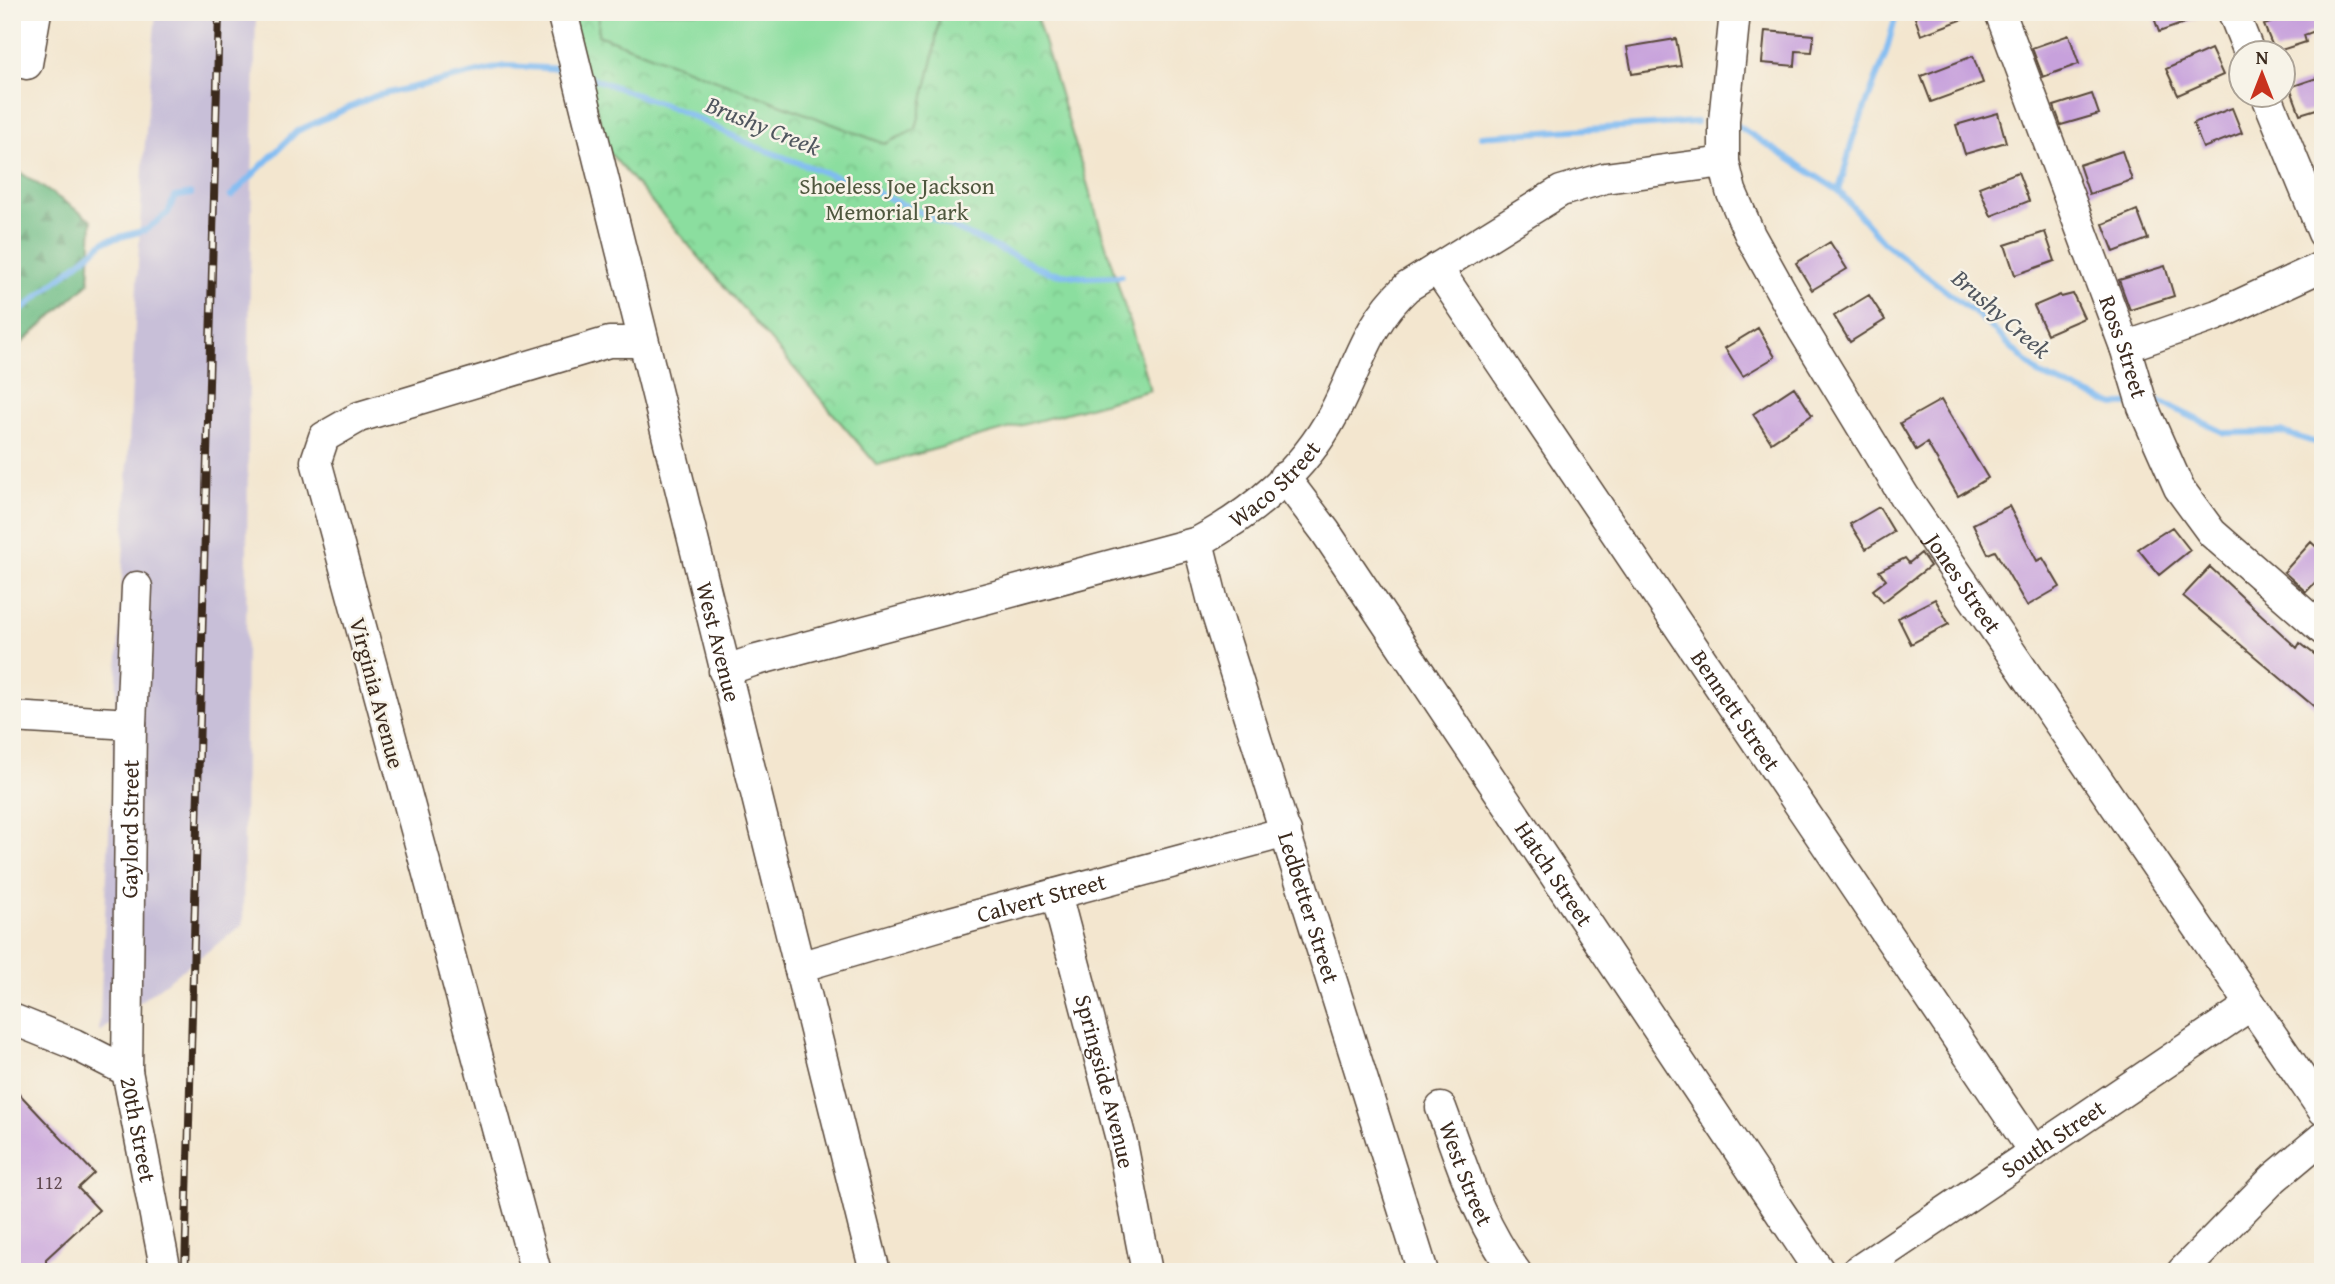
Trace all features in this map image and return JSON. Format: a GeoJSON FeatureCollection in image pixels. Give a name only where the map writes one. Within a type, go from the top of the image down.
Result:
{"type":"FeatureCollection","features":[{"type":"Feature","properties":{"kind":"street"},"geometry":{"type":"LineString","coordinates":[[28,64],[36,12]]}},
{"type":"Feature","properties":{"kind":"street","name":"West Avenue"},"geometry":{"type":"LineString","coordinates":[[562,12],[875,1272]]}},
{"type":"Feature","properties":{"kind":"street","name":"Jones Street"},"geometry":{"type":"LineString","coordinates":[[1735,12],[1724,121],[1724,162],[1731,191],[1750,235],[1802,330],[1904,496],[2323,1110]]}},
{"type":"Feature","properties":{"kind":"street","name":"Ross Street"},"geometry":{"type":"LineString","coordinates":[[2000,12],[2125,347],[2139,393],[2179,488],[2212,533],[2323,631]]}},
{"type":"Feature","properties":{"kind":"street"},"geometry":{"type":"LineString","coordinates":[[2233,12],[2243,38]]}},
{"type":"Feature","properties":{"kind":"street"},"geometry":{"type":"LineString","coordinates":[[2272,108],[2321,223]]}},
{"type":"Feature","properties":{"kind":"street","name":"Waco Street"},"geometry":{"type":"LineString","coordinates":[[724,671],[1198,542],[1254,508],[1322,434],[1380,315],[1407,287],[1561,191],[1605,177],[1724,162]]}},
{"type":"Feature","properties":{"kind":"street"},"geometry":{"type":"LineString","coordinates":[[2125,347],[2217,315],[2323,265]]}},
{"type":"Feature","properties":{"kind":"street","name":"Bennett Street"},"geometry":{"type":"LineString","coordinates":[[1437,268],[2034,1152]]}},
{"type":"Feature","properties":{"kind":"street","name":"Virginia Avenue"},"geometry":{"type":"LineString","coordinates":[[536,1272],[316,461],[324,437],[359,417],[597,345],[643,342]]}},
{"type":"Feature","properties":{"kind":"street","name":"Hatch Street"},"geometry":{"type":"LineString","coordinates":[[1284,477],[1325,531],[1820,1272]]}},
{"type":"Feature","properties":{"kind":"street","name":"Ledbetter Street"},"geometry":{"type":"LineString","coordinates":[[1198,542],[1213,602],[1423,1272]]}},
{"type":"Feature","properties":{"kind":"street","name":"Gaylord Street"},"geometry":{"type":"LineString","coordinates":[[127,1070],[131,724],[137,587]]}},
{"type":"Feature","properties":{"kind":"street"},"geometry":{"type":"LineString","coordinates":[[12,717],[131,724]]}},
{"type":"Feature","properties":{"kind":"street","name":"Calvert Street"},"geometry":{"type":"LineString","coordinates":[[799,967],[1286,832]]}},
{"type":"Feature","properties":{"kind":"street","name":"Springside Avenue"},"geometry":{"type":"LineString","coordinates":[[1056,894],[1122,1143],[1147,1272]]}},
{"type":"Feature","properties":{"kind":"street","name":"South Street"},"geometry":{"type":"LineString","coordinates":[[1856,1272],[2250,1005]]}},
{"type":"Feature","properties":{"kind":"street","name":"20th Street"},"geometry":{"type":"LineString","coordinates":[[12,1019],[127,1070],[166,1272]]}},
{"type":"Feature","properties":{"kind":"street","name":"West Street"},"geometry":{"type":"LineString","coordinates":[[1441,1108],[1478,1205],[1496,1242],[1516,1272]]}},
{"type":"Feature","properties":{"kind":"street"},"geometry":{"type":"LineString","coordinates":[[2182,1272],[2274,1178],[2323,1137]]}},
{"type":"Feature","properties":{"kind":"shaded area"},"geometry":{"type":"Polygon","coordinates":[[[156,12],[256,12],[250,271],[243,925],[99,1032],[143,167],[156,12]]]}},
{"type":"Feature","properties":{"kind":"green space","name":"Shoeless Joe Jackson Memorial Park"},"geometry":{"type":"Polygon","coordinates":[[[568,12],[1035,12],[1150,390],[877,465],[609,152],[568,12]]]}},
{"type":"Feature","properties":{"kind":"green space"},"geometry":{"type":"Polygon","coordinates":[[[599,12],[940,12],[933,59],[916,129],[885,144],[598,35],[599,12]]]}},
{"type":"Feature","properties":{"kind":"green space"},"geometry":{"type":"Polygon","coordinates":[[[12,167],[92,220],[89,283],[12,352],[12,167]]]}},
{"type":"Feature","properties":{"kind":"building"},"geometry":{"type":"Polygon","coordinates":[[[1913,12],[1977,12],[1977,14],[1921,35],[1913,12]]]}},
{"type":"Feature","properties":{"kind":"building"},"geometry":{"type":"Polygon","coordinates":[[[2152,12],[2207,12],[2207,15],[2159,32],[2152,12]]]}},
{"type":"Feature","properties":{"kind":"building"},"geometry":{"type":"Polygon","coordinates":[[[2311,12],[2323,12],[2323,28],[2304,35],[2306,42],[2296,45],[2296,38],[2269,38],[2264,25],[2292,15],[2293,19],[2311,12]]]}},
{"type":"Feature","properties":{"kind":"building"},"geometry":{"type":"Polygon","coordinates":[[[1765,31],[1814,35],[1812,52],[1796,51],[1795,66],[1762,63],[1765,31]]]}},
{"type":"Feature","properties":{"kind":"building"},"geometry":{"type":"Polygon","coordinates":[[[2069,35],[2079,64],[2043,77],[2032,48],[2069,35]]]}},
{"type":"Feature","properties":{"kind":"building"},"geometry":{"type":"Polygon","coordinates":[[[1676,39],[1681,66],[1632,74],[1627,47],[1676,39]]]}},
{"type":"Feature","properties":{"kind":"building"},"geometry":{"type":"Polygon","coordinates":[[[2211,49],[2223,75],[2178,95],[2166,69],[2211,49]]]}},
{"type":"Feature","properties":{"kind":"building"},"geometry":{"type":"Polygon","coordinates":[[[1973,56],[1983,83],[1931,102],[1921,76],[1973,56]]]}},
{"type":"Feature","properties":{"kind":"building"},"geometry":{"type":"Polygon","coordinates":[[[2323,76],[2323,107],[2300,114],[2296,103],[2296,85],[2323,76]]]}},
{"type":"Feature","properties":{"kind":"building"},"geometry":{"type":"Polygon","coordinates":[[[2092,94],[2099,114],[2061,125],[2054,106],[2092,94]]]}},
{"type":"Feature","properties":{"kind":"building"},"geometry":{"type":"Polygon","coordinates":[[[2232,108],[2242,133],[2203,148],[2193,123],[2232,108]]]}},
{"type":"Feature","properties":{"kind":"building"},"geometry":{"type":"Polygon","coordinates":[[[1998,113],[2006,142],[1965,154],[1956,125],[1998,113]]]}},
{"type":"Feature","properties":{"kind":"building"},"geometry":{"type":"Polygon","coordinates":[[[2122,151],[2132,180],[2089,194],[2079,165],[2122,151]]]}},
{"type":"Feature","properties":{"kind":"building"},"geometry":{"type":"Polygon","coordinates":[[[2018,172],[2029,201],[1991,216],[1979,187],[2018,172]]]}},
{"type":"Feature","properties":{"kind":"building"},"geometry":{"type":"Polygon","coordinates":[[[2137,210],[2148,239],[2114,252],[2103,224],[2137,210]]]}},
{"type":"Feature","properties":{"kind":"building"},"geometry":{"type":"Polygon","coordinates":[[[2045,232],[2055,261],[2015,275],[2005,245],[2045,232]]]}},
{"type":"Feature","properties":{"kind":"building"},"geometry":{"type":"Polygon","coordinates":[[[1830,242],[1847,269],[1812,290],[1796,263],[1830,242]]]}},
{"type":"Feature","properties":{"kind":"building"},"geometry":{"type":"Polygon","coordinates":[[[2165,266],[2174,296],[2130,310],[2119,280],[2165,266]]]}},
{"type":"Feature","properties":{"kind":"building"},"geometry":{"type":"Polygon","coordinates":[[[2073,294],[2084,318],[2047,334],[2034,306],[2060,295],[2073,294]]]}},
{"type":"Feature","properties":{"kind":"building"},"geometry":{"type":"Polygon","coordinates":[[[1869,295],[1885,320],[1850,342],[1834,316],[1869,295]]]}},
{"type":"Feature","properties":{"kind":"building"},"geometry":{"type":"Polygon","coordinates":[[[1758,328],[1775,357],[1743,376],[1725,348],[1758,328]]]}},
{"type":"Feature","properties":{"kind":"building"},"geometry":{"type":"Polygon","coordinates":[[[1794,387],[1812,415],[1771,442],[1753,414],[1794,387]]]}},
{"type":"Feature","properties":{"kind":"building"},"geometry":{"type":"Polygon","coordinates":[[[1941,400],[1988,478],[1958,496],[1927,443],[1916,450],[1900,423],[1941,400]]]}},
{"type":"Feature","properties":{"kind":"building"},"geometry":{"type":"Polygon","coordinates":[[[2009,506],[2037,561],[2043,558],[2060,587],[2027,606],[1995,551],[1988,554],[1973,524],[2009,506]]]}},
{"type":"Feature","properties":{"kind":"building"},"geometry":{"type":"Polygon","coordinates":[[[1879,507],[1894,532],[1866,549],[1850,524],[1879,507]]]}},
{"type":"Feature","properties":{"kind":"building"},"geometry":{"type":"Polygon","coordinates":[[[2172,527],[2190,550],[2159,575],[2138,549],[2172,527]]]}},
{"type":"Feature","properties":{"kind":"building"},"geometry":{"type":"Polygon","coordinates":[[[2311,542],[2323,553],[2323,574],[2306,592],[2284,572],[2311,542]]]}},
{"type":"Feature","properties":{"kind":"building"},"geometry":{"type":"Polygon","coordinates":[[[1921,553],[1930,566],[1883,602],[1873,590],[1886,580],[1879,571],[1905,558],[1909,563],[1921,553]]]}},
{"type":"Feature","properties":{"kind":"building"},"geometry":{"type":"Polygon","coordinates":[[[2210,567],[2297,648],[2300,643],[2323,661],[2323,714],[2183,596],[2210,567]]]}},
{"type":"Feature","properties":{"kind":"building"},"geometry":{"type":"Polygon","coordinates":[[[1935,599],[1949,624],[1911,644],[1898,618],[1935,599]]]}},
{"type":"Feature","properties":{"kind":"building"},"geometry":{"type":"Polygon","coordinates":[[[12,1086],[94,1173],[78,1188],[99,1210],[46,1259],[46,1272],[12,1272],[12,1207],[21,1199],[12,1190],[12,1086]]]}},
{"type":"Feature","properties":{"kind":"waterway"},"geometry":{"type":"LineString","coordinates":[[1839,191],[1853,138],[1885,56],[1897,12]]}},
{"type":"Feature","properties":{"kind":"waterway","name":"Brushy Creek"},"geometry":{"type":"LineString","coordinates":[[231,196],[297,131],[375,96],[505,66],[566,69]]}},
{"type":"Feature","properties":{"kind":"waterway","name":"Brushy Creek"},"geometry":{"type":"LineString","coordinates":[[589,77],[683,112],[754,146],[876,192],[1049,272],[1083,277],[1121,276]]}},
{"type":"Feature","properties":{"kind":"waterway","name":"Brushy Creek"},"geometry":{"type":"LineString","coordinates":[[1481,136],[1696,122]]}},
{"type":"Feature","properties":{"kind":"waterway","name":"Brushy Creek"},"geometry":{"type":"LineString","coordinates":[[1738,126],[1839,191],[1883,242],[1981,318],[2040,375],[2115,405],[2132,403]]}},
{"type":"Feature","properties":{"kind":"waterway","name":"Brushy Creek"},"geometry":{"type":"LineString","coordinates":[[12,318],[105,241],[146,230],[168,213],[174,197],[191,194]]}},
{"type":"Feature","properties":{"kind":"waterway","name":"Brushy Creek"},"geometry":{"type":"LineString","coordinates":[[2149,401],[2157,400],[2225,433],[2282,432],[2323,445]]}},
{"type":"Feature","properties":{"kind":"railway"},"geometry":{"type":"LineString","coordinates":[[185,1272],[219,12]]}}]}
